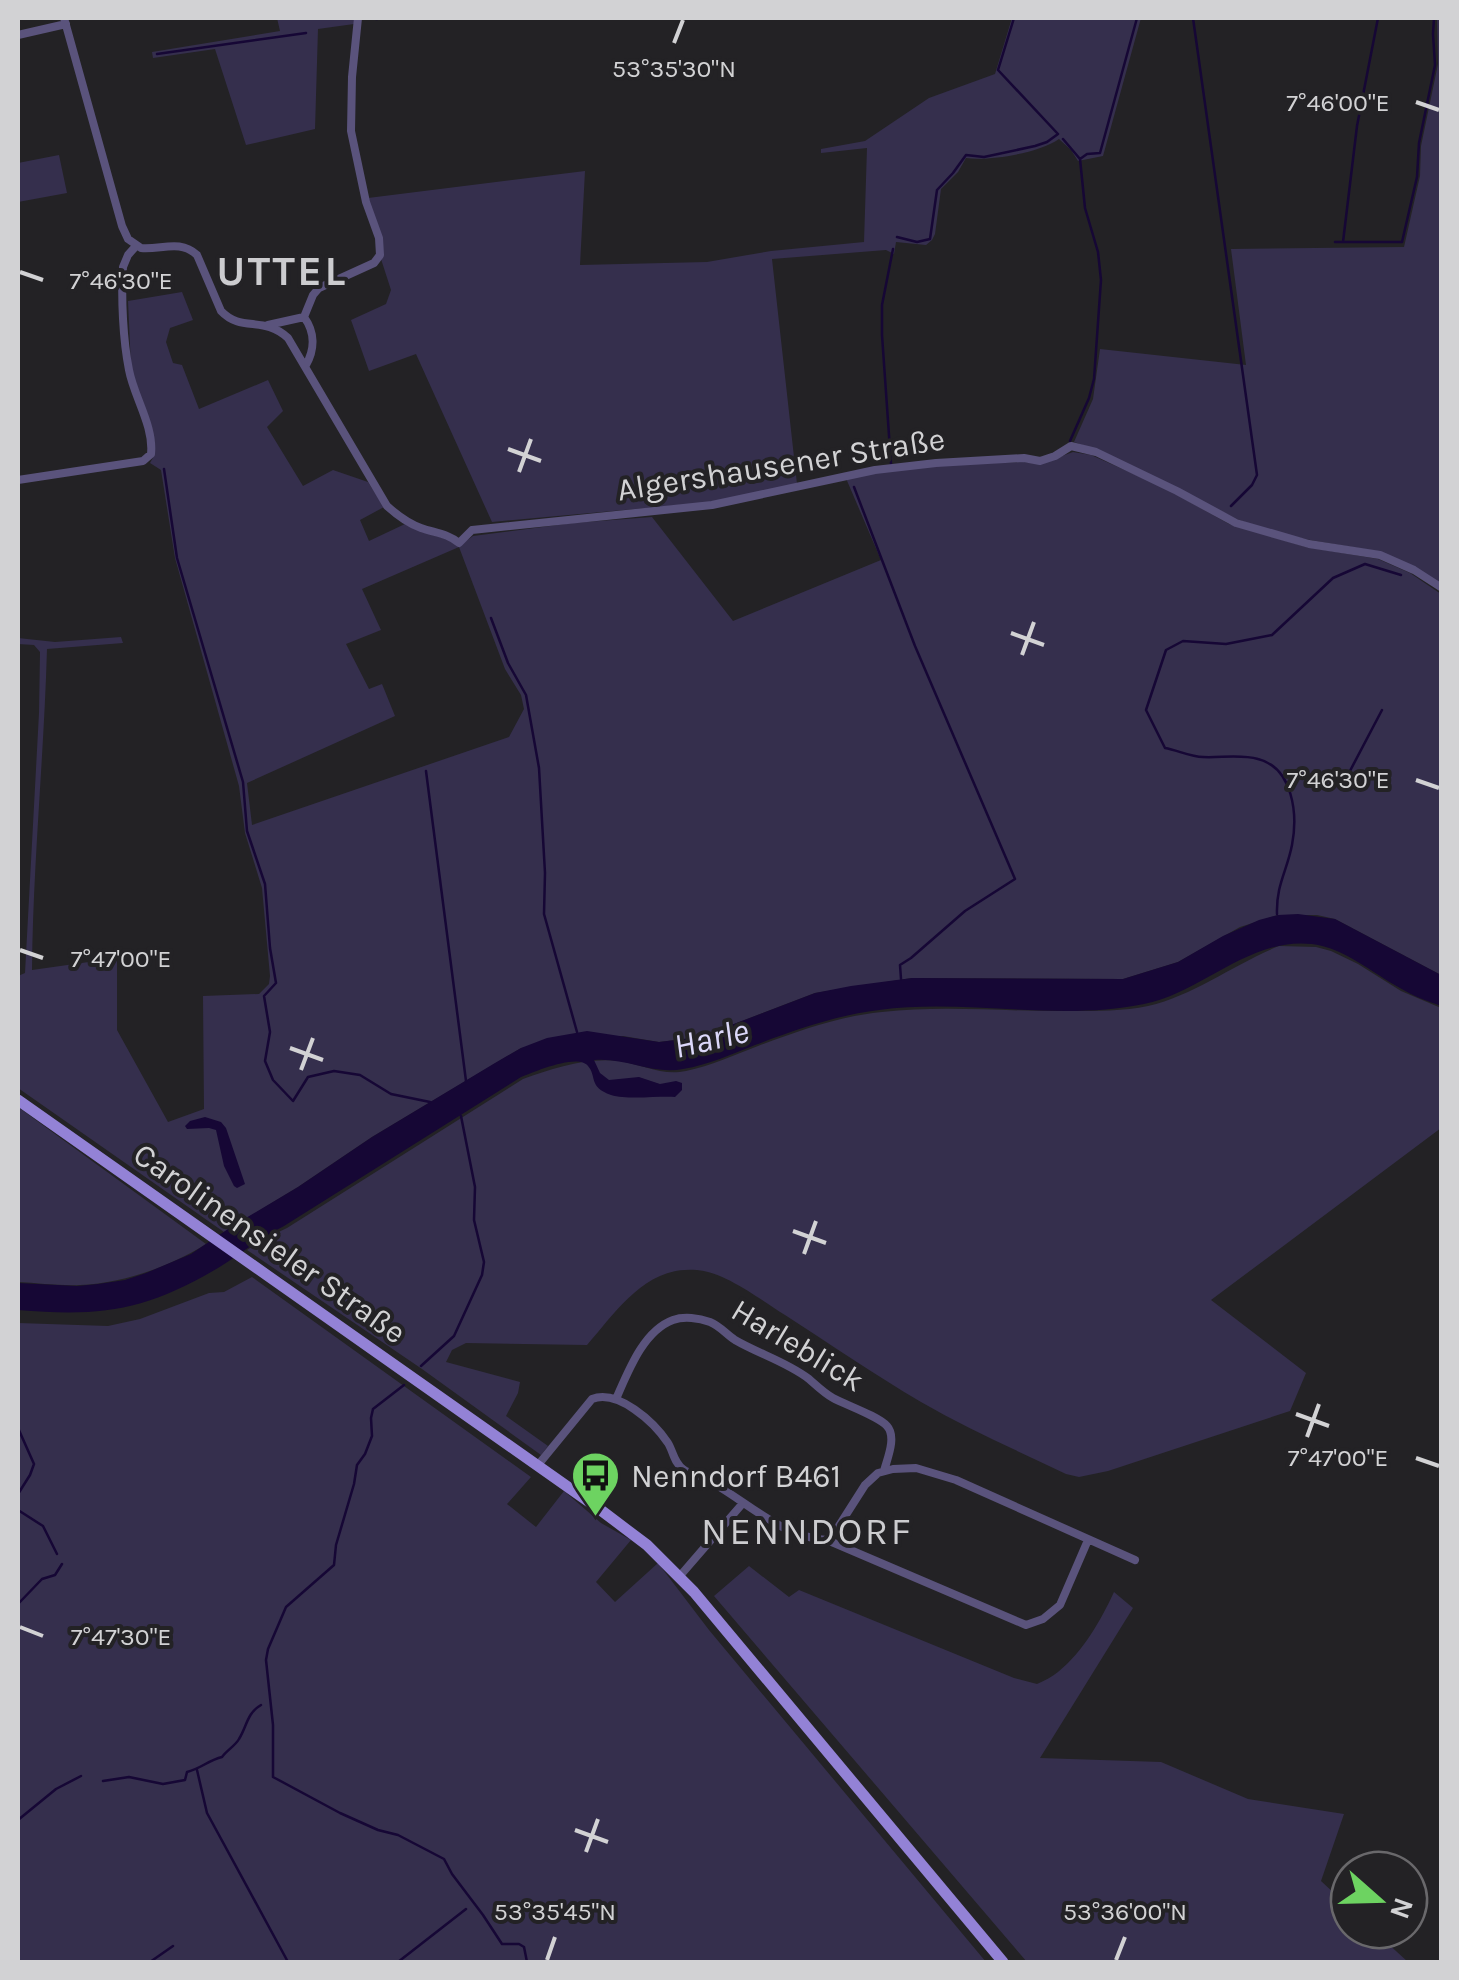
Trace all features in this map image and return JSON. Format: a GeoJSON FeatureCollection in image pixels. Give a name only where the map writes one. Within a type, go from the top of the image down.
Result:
{"type":"FeatureCollection","features":[{"type":"Feature","properties":{"kind":"main road","name":"Carolinensieler Straße"},"geometry":{"type":"LineString","coordinates":[[18,1100],[634,1534],[679,1577],[1003,1962]]}},
{"type":"Feature","properties":{"kind":"street"},"geometry":{"type":"LineString","coordinates":[[306,365],[312,354],[313,335],[304,317],[313,295],[319,288],[374,263],[380,255],[351,131],[358,18]]}},
{"type":"Feature","properties":{"kind":"street"},"geometry":{"type":"LineString","coordinates":[[18,35],[65,21],[122,226],[136,246],[123,268],[127,352],[132,384],[152,443],[151,454],[143,461],[18,480]]}},
{"type":"Feature","properties":{"kind":"street","name":"Algershausener Straße"},"geometry":{"type":"LineString","coordinates":[[136,246],[189,248],[226,316],[240,323],[268,325],[288,338],[387,506],[402,519],[451,536],[459,543],[472,530],[712,505],[875,470],[1024,458],[1040,461],[1070,446],[1096,452],[1236,522],[1309,544],[1380,555],[1442,588]]}},
{"type":"Feature","properties":{"kind":"street"},"geometry":{"type":"LineString","coordinates":[[268,325],[304,317]]}},
{"type":"Feature","properties":{"kind":"street","name":"Harleblick"},"geometry":{"type":"LineString","coordinates":[[616,1399],[642,1348],[663,1326],[676,1318],[708,1321],[810,1380],[835,1399],[887,1426],[892,1438],[884,1470]]}},
{"type":"Feature","properties":{"kind":"street"},"geometry":{"type":"LineString","coordinates":[[538,1466],[592,1400],[599,1396],[616,1399],[661,1434],[683,1469],[795,1533],[827,1540],[1026,1624],[1043,1619],[1060,1606],[1088,1540]]}},
{"type":"Feature","properties":{"kind":"street"},"geometry":{"type":"LineString","coordinates":[[827,1540],[878,1473],[916,1468],[941,1474],[1136,1560]]}},
{"type":"Feature","properties":{"kind":"street"},"geometry":{"type":"LineString","coordinates":[[679,1577],[743,1504]]}},
{"type":"Feature","properties":{"kind":"shaded area"},"geometry":{"type":"Polygon","coordinates":[[[277,18],[354,18],[354,24],[318,29],[315,129],[246,145],[215,49],[153,58],[152,52],[280,31],[277,18]]]}},
{"type":"Feature","properties":{"kind":"shaded area"},"geometry":{"type":"Polygon","coordinates":[[[1012,18],[1141,18],[1103,156],[1078,161],[1059,139],[1014,155],[966,158],[941,189],[935,234],[926,245],[896,242],[894,254],[886,250],[772,259],[797,484],[712,502],[492,522],[416,354],[369,371],[351,320],[386,304],[391,290],[368,198],[585,171],[580,265],[707,262],[864,242],[867,148],[821,153],[821,149],[865,141],[929,98],[995,74],[1012,18]]]}},
{"type":"Feature","properties":{"kind":"shaded area"},"geometry":{"type":"Polygon","coordinates":[[[1437,18],[1441,18],[1441,585],[1382,552],[1266,530],[1237,519],[1074,442],[1093,399],[1100,349],[1246,365],[1231,249],[1404,247],[1438,64],[1437,18]]]}},
{"type":"Feature","properties":{"kind":"shaded area"},"geometry":{"type":"Polygon","coordinates":[[[59,155],[67,193],[18,202],[18,163],[59,155]]]}},
{"type":"Feature","properties":{"kind":"shaded area"},"geometry":{"type":"Polygon","coordinates":[[[182,292],[193,320],[170,328],[166,342],[173,363],[182,365],[199,409],[268,380],[283,411],[267,427],[303,486],[333,470],[368,482],[384,507],[360,520],[369,541],[405,524],[459,546],[473,536],[652,517],[733,621],[881,560],[845,476],[936,465],[1040,464],[1073,452],[1091,455],[1163,487],[1229,524],[1306,547],[1378,559],[1410,573],[1441,594],[1441,975],[1335,919],[1278,915],[1240,927],[1178,962],[1123,979],[912,978],[815,993],[700,1037],[659,1042],[623,1036],[521,1048],[224,1232],[18,1088],[18,976],[25,973],[40,652],[34,645],[18,644],[18,638],[55,642],[121,637],[123,643],[47,649],[32,970],[117,958],[117,1030],[168,1122],[204,1109],[203,996],[259,994],[269,984],[262,888],[245,833],[239,786],[175,558],[161,470],[150,463],[155,443],[131,367],[128,301],[182,292]],[[459,547],[362,589],[381,630],[346,644],[369,689],[382,684],[395,716],[247,783],[252,825],[509,737],[524,709],[521,695],[505,669],[459,547]]]}},
{"type":"Feature","properties":{"kind":"shaded area"},"geometry":{"type":"Polygon","coordinates":[[[1279,946],[1331,951],[1401,991],[1441,1008],[1441,1128],[1211,1300],[1306,1373],[1290,1411],[1108,1471],[1079,1477],[1066,1474],[975,1431],[904,1392],[742,1288],[697,1270],[679,1270],[647,1283],[621,1305],[587,1345],[466,1343],[452,1350],[446,1362],[520,1382],[506,1416],[548,1446],[541,1455],[247,1250],[523,1079],[558,1067],[608,1060],[661,1071],[686,1071],[819,1025],[882,1012],[1139,1008],[1182,995],[1279,946]]]}},
{"type":"Feature","properties":{"kind":"shaded area"},"geometry":{"type":"Polygon","coordinates":[[[18,1107],[206,1244],[161,1267],[113,1281],[72,1285],[18,1282],[18,1107]]]}},
{"type":"Feature","properties":{"kind":"shaded area"},"geometry":{"type":"Polygon","coordinates":[[[252,1277],[531,1477],[507,1504],[536,1527],[564,1491],[601,1523],[631,1540],[596,1582],[615,1602],[658,1563],[709,1630],[986,1962],[18,1962],[18,1323],[108,1326],[140,1319],[209,1293],[224,1292],[252,1277]]]}},
{"type":"Feature","properties":{"kind":"shaded area"},"geometry":{"type":"Polygon","coordinates":[[[749,1566],[789,1597],[799,1590],[1037,1684],[1056,1674],[1075,1655],[1114,1592],[1133,1608],[1040,1758],[1161,1762],[1248,1799],[1344,1814],[1321,1881],[1329,1888],[1329,1950],[1395,1950],[1408,1962],[1027,1962],[714,1596],[749,1566]]]}},
{"type":"Feature","properties":{"kind":"water","name":"Harle"},"geometry":{"type":"Polygon","coordinates":[[[1298,914],[1335,919],[1441,975],[1441,1006],[1405,991],[1336,950],[1289,944],[1247,957],[1186,989],[1144,1004],[1078,1011],[945,1007],[879,1010],[816,1024],[683,1069],[661,1070],[594,1060],[609,1080],[639,1077],[660,1084],[682,1083],[682,1090],[675,1097],[611,1095],[596,1085],[588,1066],[566,1062],[521,1077],[218,1268],[168,1294],[99,1311],[18,1310],[18,1283],[77,1286],[125,1280],[191,1254],[372,1137],[521,1048],[547,1038],[587,1031],[659,1042],[700,1037],[815,993],[912,978],[1123,979],[1178,962],[1259,920],[1298,914]]]}},
{"type":"Feature","properties":{"kind":"water"},"geometry":{"type":"Polygon","coordinates":[[[205,1117],[226,1128],[245,1184],[234,1186],[224,1166],[216,1130],[185,1126],[205,1117]]]}},
{"type":"Feature","properties":{"kind":"waterway"},"geometry":{"type":"LineString","coordinates":[[376,19],[387,18]]}},
{"type":"Feature","properties":{"kind":"waterway"},"geometry":{"type":"LineString","coordinates":[[897,237],[917,242],[930,239],[937,190],[966,155],[984,157],[1035,146],[1058,134],[998,70],[1014,18]]}},
{"type":"Feature","properties":{"kind":"waterway"},"geometry":{"type":"LineString","coordinates":[[1080,159],[1100,153],[1137,18]]}},
{"type":"Feature","properties":{"kind":"waterway"},"geometry":{"type":"LineString","coordinates":[[1193,18],[1257,475],[1231,506]]}},
{"type":"Feature","properties":{"kind":"waterway"},"geometry":{"type":"LineString","coordinates":[[1343,242],[1357,126],[1378,18]]}},
{"type":"Feature","properties":{"kind":"waterway"},"geometry":{"type":"LineString","coordinates":[[1335,242],[1402,242],[1435,65],[1434,18]]}},
{"type":"Feature","properties":{"kind":"waterway"},"geometry":{"type":"LineString","coordinates":[[157,54],[306,33]]}},
{"type":"Feature","properties":{"kind":"waterway"},"geometry":{"type":"LineString","coordinates":[[1063,139],[1080,159],[1085,208],[1098,252],[1101,280],[1094,379],[1070,441]]}},
{"type":"Feature","properties":{"kind":"waterway"},"geometry":{"type":"LineString","coordinates":[[891,464],[882,305],[893,249]]}},
{"type":"Feature","properties":{"kind":"waterway"},"geometry":{"type":"LineString","coordinates":[[164,469],[177,558],[243,782],[247,831],[265,884],[276,983],[264,996],[270,1032],[265,1061],[273,1080],[293,1101],[308,1077],[334,1071],[360,1075],[391,1094],[430,1102]]}},
{"type":"Feature","properties":{"kind":"waterway"},"geometry":{"type":"LineString","coordinates":[[854,487],[915,646],[1015,879],[965,911],[900,965],[901,979]]}},
{"type":"Feature","properties":{"kind":"waterway"},"geometry":{"type":"LineString","coordinates":[[1277,914],[1294,833],[1293,807],[1286,782],[1270,764],[1258,759],[1198,757],[1165,748],[1146,710],[1166,650],[1183,641],[1226,644],[1272,635],[1333,578],[1365,564],[1401,575]]}},
{"type":"Feature","properties":{"kind":"waterway"},"geometry":{"type":"LineString","coordinates":[[491,618],[508,663],[526,695],[539,768],[544,914],[577,1032]]}},
{"type":"Feature","properties":{"kind":"waterway"},"geometry":{"type":"LineString","coordinates":[[1341,788],[1382,710]]}},
{"type":"Feature","properties":{"kind":"waterway"},"geometry":{"type":"LineString","coordinates":[[426,771],[466,1081]]}},
{"type":"Feature","properties":{"kind":"waterway"},"geometry":{"type":"LineString","coordinates":[[421,1366],[454,1336],[482,1275],[484,1262],[474,1220],[475,1187],[461,1116]]}},
{"type":"Feature","properties":{"kind":"waterway"},"geometry":{"type":"LineString","coordinates":[[404,1385],[373,1409],[372,1436],[357,1465],[334,1565],[286,1607],[268,1649],[273,1777],[340,1813],[398,1835],[444,1859],[502,1944],[524,1947],[527,1962]]}},
{"type":"Feature","properties":{"kind":"waterway"},"geometry":{"type":"LineString","coordinates":[[18,1428],[34,1464],[18,1494]]}},
{"type":"Feature","properties":{"kind":"waterway"},"geometry":{"type":"LineString","coordinates":[[18,1510],[43,1526],[57,1554]]}},
{"type":"Feature","properties":{"kind":"waterway"},"geometry":{"type":"LineString","coordinates":[[18,1604],[42,1579],[55,1575],[62,1564]]}},
{"type":"Feature","properties":{"kind":"waterway"},"geometry":{"type":"LineString","coordinates":[[103,1781],[129,1777],[163,1784],[185,1780],[187,1772],[222,1757],[261,1705]]}},
{"type":"Feature","properties":{"kind":"waterway"},"geometry":{"type":"LineString","coordinates":[[197,1770],[207,1813],[288,1962]]}},
{"type":"Feature","properties":{"kind":"waterway"},"geometry":{"type":"LineString","coordinates":[[18,1820],[56,1789],[81,1776]]}},
{"type":"Feature","properties":{"kind":"waterway"},"geometry":{"type":"LineString","coordinates":[[398,1962],[466,1909]]}},
{"type":"Feature","properties":{"kind":"waterway"},"geometry":{"type":"LineString","coordinates":[[150,1962],[173,1946]]}},
{"type":"Feature","properties":{"kind":"place","name":"Nenndorf B461"},"geometry":{"type":"Point","coordinates":[596,1518]}},
{"type":"Feature","properties":{"kind":"district","name":"UTTEL"},"geometry":{"type":"Point","coordinates":[282,270]}},
{"type":"Feature","properties":{"kind":"district","name":"NENNDORF"},"geometry":{"type":"Point","coordinates":[807,1531]}}]}
